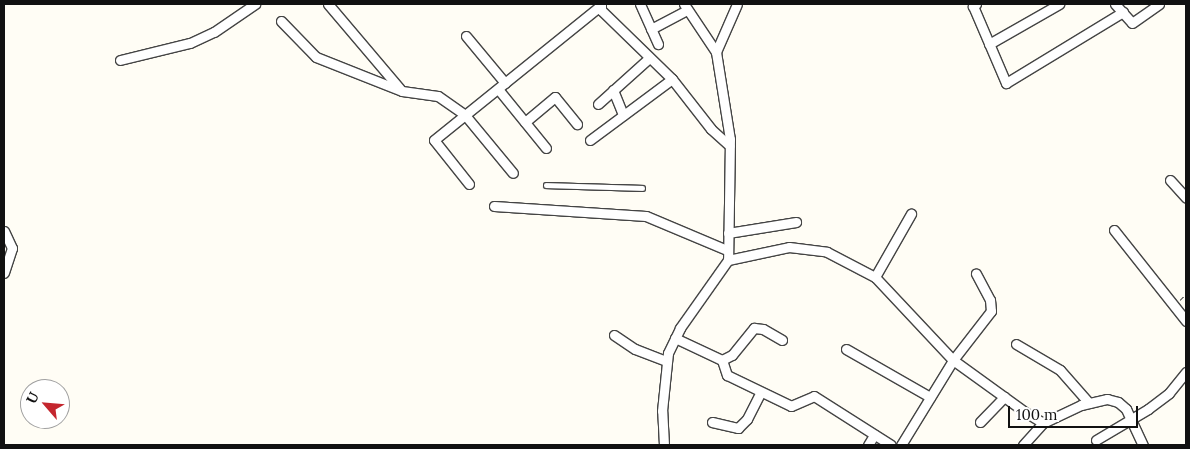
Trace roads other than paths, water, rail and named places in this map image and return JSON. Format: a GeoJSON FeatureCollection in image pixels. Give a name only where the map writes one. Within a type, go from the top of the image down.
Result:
{"type":"FeatureCollection","features":[{"type":"Feature","properties":{"kind":"street"},"geometry":{"type":"LineString","coordinates":[[120,60],[190,43],[214,32],[255,4]]}},
{"type":"Feature","properties":{"kind":"street"},"geometry":{"type":"LineString","coordinates":[[328,4],[402,91]]}},
{"type":"Feature","properties":{"kind":"street"},"geometry":{"type":"LineString","coordinates":[[640,4],[658,44]]}},
{"type":"Feature","properties":{"kind":"street"},"geometry":{"type":"LineString","coordinates":[[716,52],[737,4]]}},
{"type":"Feature","properties":{"kind":"street"},"geometry":{"type":"LineString","coordinates":[[976,4],[973,6],[1006,83],[1123,12]]}},
{"type":"Feature","properties":{"kind":"street"},"geometry":{"type":"LineString","coordinates":[[989,44],[1060,4]]}},
{"type":"Feature","properties":{"kind":"street"},"geometry":{"type":"LineString","coordinates":[[1115,4],[1132,23],[1159,4]]}},
{"type":"Feature","properties":{"kind":"street"},"geometry":{"type":"LineString","coordinates":[[469,184],[434,140],[600,5],[672,80],[711,129],[730,146]]}},
{"type":"Feature","properties":{"kind":"street"},"geometry":{"type":"LineString","coordinates":[[650,29],[686,7],[716,52],[730,146],[728,260],[675,338],[666,361],[662,411],[664,445]]}},
{"type":"Feature","properties":{"kind":"street"},"geometry":{"type":"LineString","coordinates":[[281,20],[316,57],[402,91],[438,96],[465,115],[513,173]]}},
{"type":"Feature","properties":{"kind":"street"},"geometry":{"type":"LineString","coordinates":[[466,36],[525,122],[546,148]]}},
{"type":"Feature","properties":{"kind":"street"},"geometry":{"type":"LineString","coordinates":[[598,104],[649,58]]}},
{"type":"Feature","properties":{"kind":"street"},"geometry":{"type":"LineString","coordinates":[[590,140],[672,80]]}},
{"type":"Feature","properties":{"kind":"street"},"geometry":{"type":"LineString","coordinates":[[613,90],[623,115]]}},
{"type":"Feature","properties":{"kind":"street"},"geometry":{"type":"LineString","coordinates":[[525,122],[555,97],[577,124]]}},
{"type":"Feature","properties":{"kind":"street"},"geometry":{"type":"LineString","coordinates":[[1170,180],[1186,198]]}},
{"type":"Feature","properties":{"kind":"street"},"geometry":{"type":"LineString","coordinates":[[494,206],[646,216],[727,250]]}},
{"type":"Feature","properties":{"kind":"street"},"geometry":{"type":"LineString","coordinates":[[875,277],[911,214]]}},
{"type":"Feature","properties":{"kind":"street"},"geometry":{"type":"LineString","coordinates":[[728,233],[796,222]]}},
{"type":"Feature","properties":{"kind":"street"},"geometry":{"type":"LineString","coordinates":[[1114,230],[1186,321]]}},
{"type":"Feature","properties":{"kind":"street"},"geometry":{"type":"LineString","coordinates":[[4,231],[12,248],[4,273]]}},
{"type":"Feature","properties":{"kind":"street"},"geometry":{"type":"LineString","coordinates":[[728,260],[789,247],[810,248],[827,252],[875,277],[953,360],[1043,423]]}},
{"type":"Feature","properties":{"kind":"street"},"geometry":{"type":"LineString","coordinates":[[901,445],[953,360],[991,311],[990,300],[976,274]]}},
{"type":"Feature","properties":{"kind":"street"},"geometry":{"type":"LineString","coordinates":[[722,360],[732,355],[754,328],[763,329],[782,340]]}},
{"type":"Feature","properties":{"kind":"street"},"geometry":{"type":"LineString","coordinates":[[614,335],[635,349],[666,361]]}},
{"type":"Feature","properties":{"kind":"street"},"geometry":{"type":"LineString","coordinates":[[675,338],[722,360],[727,375],[761,392],[791,406],[814,396],[890,445]]}},
{"type":"Feature","properties":{"kind":"street"},"geometry":{"type":"LineString","coordinates":[[1016,344],[1060,370],[1088,403]]}},
{"type":"Feature","properties":{"kind":"street"},"geometry":{"type":"LineString","coordinates":[[846,349],[930,397]]}},
{"type":"Feature","properties":{"kind":"street"},"geometry":{"type":"LineString","coordinates":[[1096,440],[1132,419],[1169,393],[1186,372]]}},
{"type":"Feature","properties":{"kind":"street"},"geometry":{"type":"LineString","coordinates":[[712,422],[738,428],[747,419],[761,392]]}},
{"type":"Feature","properties":{"kind":"street"},"geometry":{"type":"LineString","coordinates":[[980,422],[1004,397]]}},
{"type":"Feature","properties":{"kind":"street"},"geometry":{"type":"LineString","coordinates":[[1028,444],[1043,423],[1088,403],[1108,399],[1118,402],[1132,419],[1143,445]]}},
{"type":"Feature","properties":{"kind":"street"},"geometry":{"type":"LineString","coordinates":[[868,445],[874,435]]}},
{"type":"Feature","properties":{"kind":"lane"},"geometry":{"type":"LineString","coordinates":[[546,185],[642,188]]}}]}
